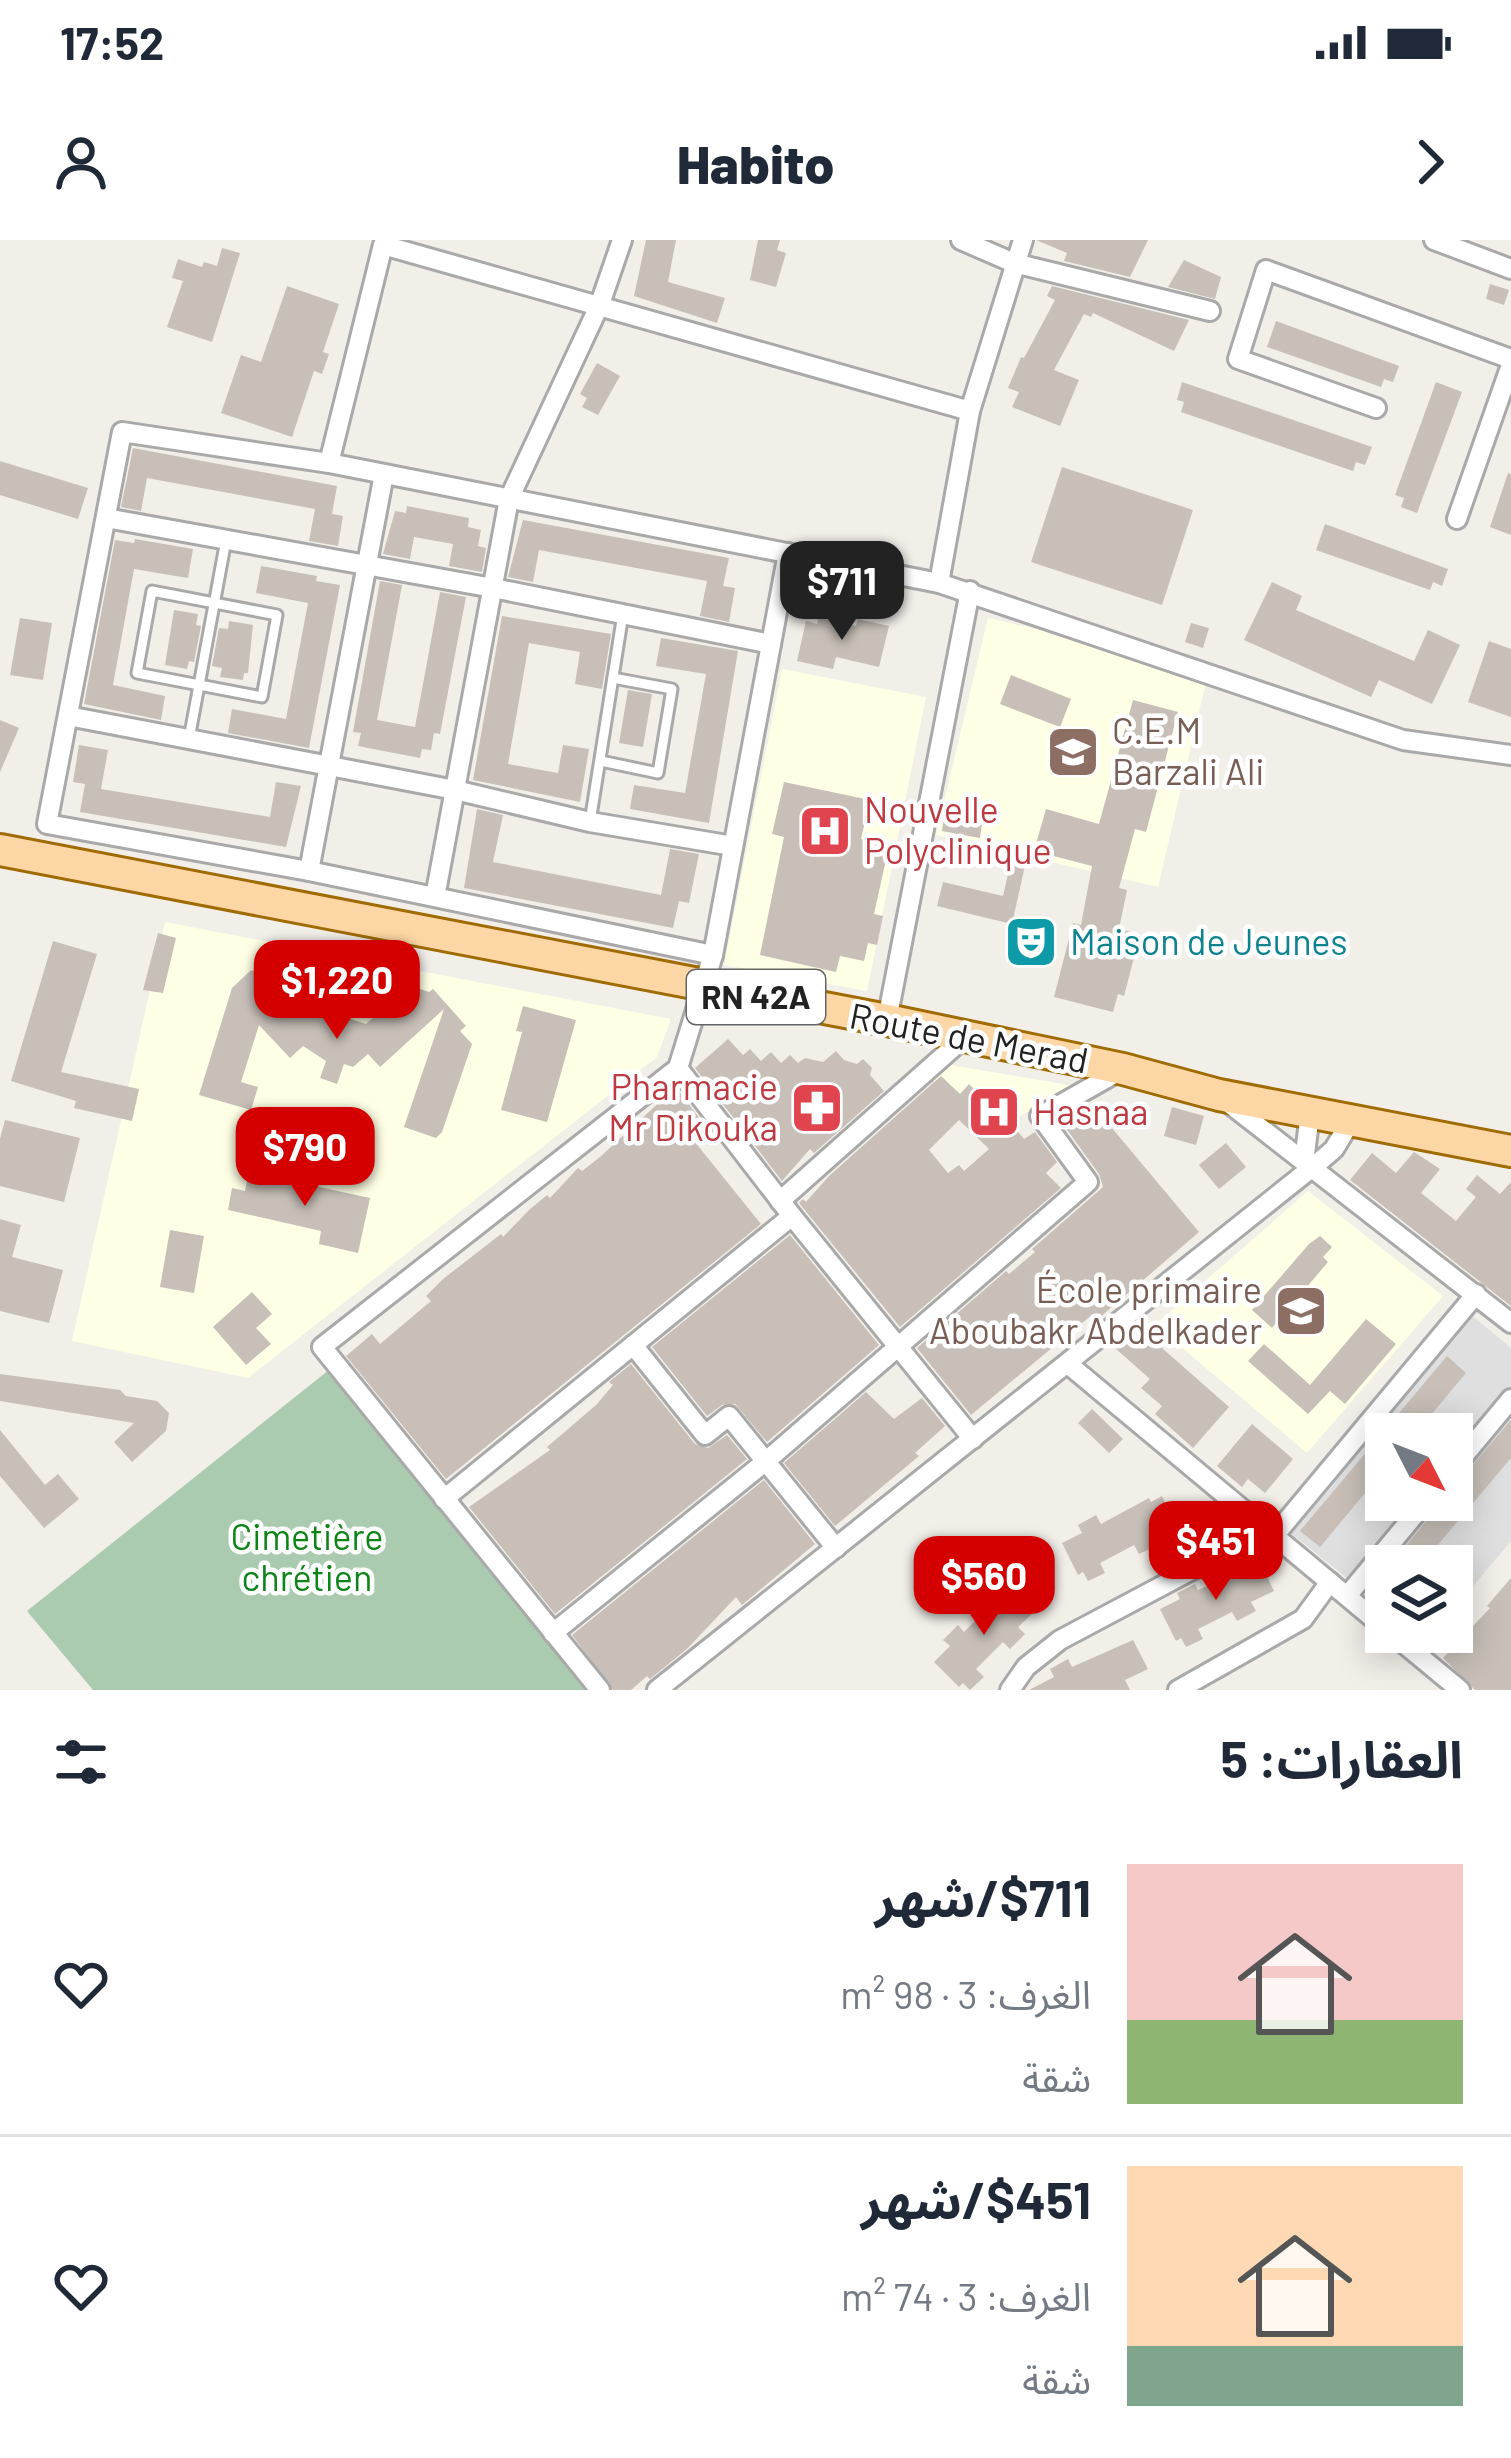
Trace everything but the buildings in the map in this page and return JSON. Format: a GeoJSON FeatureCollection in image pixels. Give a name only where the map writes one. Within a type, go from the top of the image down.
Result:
{"type":"FeatureCollection","features":[{"type":"Feature","properties":{"kind":"main road","name":"Route de Merad"},"geometry":{"type":"LineString","coordinates":[[0,850],[887,1020],[1123,1069],[1219,1095],[1511,1151]]}},
{"type":"Feature","properties":{"kind":"street"},"geometry":{"type":"LineString","coordinates":[[435,897],[509,499],[600,304],[622,240]]}},
{"type":"Feature","properties":{"kind":"street"},"geometry":{"type":"LineString","coordinates":[[961,240],[1014,263],[1210,311]]}},
{"type":"Feature","properties":{"kind":"street"},"geometry":{"type":"LineString","coordinates":[[938,583],[970,411],[1023,240]]}},
{"type":"Feature","properties":{"kind":"street"},"geometry":{"type":"LineString","coordinates":[[1434,240],[1511,269]]}},
{"type":"Feature","properties":{"kind":"street"},"geometry":{"type":"LineString","coordinates":[[329,463],[383,245],[970,411]]}},
{"type":"Feature","properties":{"kind":"street"},"geometry":{"type":"LineString","coordinates":[[1376,409],[1238,359],[1266,270],[1511,362],[1457,519]]}},
{"type":"Feature","properties":{"kind":"street"},"geometry":{"type":"LineString","coordinates":[[712,955],[309,871],[47,824],[122,432],[329,463],[938,583],[1403,740],[1511,755]]}},
{"type":"Feature","properties":{"kind":"street"},"geometry":{"type":"LineString","coordinates":[[309,871],[384,474]]}},
{"type":"Feature","properties":{"kind":"street"},"geometry":{"type":"LineString","coordinates":[[106,518],[771,644]]}},
{"type":"Feature","properties":{"kind":"street"},"geometry":{"type":"LineString","coordinates":[[600,1690],[322,1347],[678,1068],[705,988],[788,553]]}},
{"type":"Feature","properties":{"kind":"street"},"geometry":{"type":"LineString","coordinates":[[887,1020],[970,591]]}},
{"type":"Feature","properties":{"kind":"street"},"geometry":{"type":"LineString","coordinates":[[68,716],[455,790],[590,822],[733,846]]}},
{"type":"Feature","properties":{"kind":"street"},"geometry":{"type":"LineString","coordinates":[[443,1499],[633,1345],[786,1209],[966,1036]]}},
{"type":"Feature","properties":{"kind":"street"},"geometry":{"type":"LineString","coordinates":[[678,1068],[973,1439]]}},
{"type":"Feature","properties":{"kind":"street"},"geometry":{"type":"LineString","coordinates":[[553,1633],[765,1462],[1088,1182],[1040,1116],[1123,1069]]}},
{"type":"Feature","properties":{"kind":"street"},"geometry":{"type":"LineString","coordinates":[[1219,1095],[1511,1323]]}},
{"type":"Feature","properties":{"kind":"street"},"geometry":{"type":"LineString","coordinates":[[1310,1113],[1305,1154],[1310,1166]]}},
{"type":"Feature","properties":{"kind":"street"},"geometry":{"type":"LineString","coordinates":[[657,1690],[1334,1149],[1351,1121]]}},
{"type":"Feature","properties":{"kind":"street"},"geometry":{"type":"LineString","coordinates":[[1010,1690],[1026,1667],[1060,1640],[1271,1533],[1476,1294]]}},
{"type":"Feature","properties":{"kind":"street"},"geometry":{"type":"LineString","coordinates":[[633,1345],[705,1435],[729,1416],[836,1548]]}},
{"type":"Feature","properties":{"kind":"street"},"geometry":{"type":"LineString","coordinates":[[1067,1364],[1365,1611]]}},
{"type":"Feature","properties":{"kind":"street"},"geometry":{"type":"LineString","coordinates":[[1473,1445],[1511,1399]]}},
{"type":"Feature","properties":{"kind":"street"},"geometry":{"type":"LineString","coordinates":[[1347,1596],[1410,1521]]}},
{"type":"Feature","properties":{"kind":"street"},"geometry":{"type":"LineString","coordinates":[[1178,1690],[1303,1619],[1330,1582]]}},
{"type":"Feature","properties":{"kind":"street"},"geometry":{"type":"LineString","coordinates":[[1416,1653],[1460,1690]]}},
{"type":"Feature","properties":{"kind":"lane"},"geometry":{"type":"LineString","coordinates":[[189,739],[226,540]]}},
{"type":"Feature","properties":{"kind":"lane"},"geometry":{"type":"LineString","coordinates":[[152,591],[278,615],[262,697],[200,685],[136,673],[152,591]]}},
{"type":"Feature","properties":{"kind":"lane"},"geometry":{"type":"LineString","coordinates":[[590,822],[623,614]]}},
{"type":"Feature","properties":{"kind":"lane"},"geometry":{"type":"LineString","coordinates":[[601,761],[658,773],[672,689],[614,678]]}},
{"type":"Feature","properties":{"kind":"shaded area","name":"C.E.M Barzali Ali"},"geometry":{"type":"Polygon","coordinates":[[[988,618],[1209,669],[1158,887],[936,835],[988,618]]]}},
{"type":"Feature","properties":{"kind":"shaded area","name":"Nouvelle Polyclinique"},"geometry":{"type":"Polygon","coordinates":[[[782,669],[926,697],[867,991],[724,965],[782,669]]]}},
{"type":"Feature","properties":{"kind":"shaded area"},"geometry":{"type":"Polygon","coordinates":[[[165,922],[671,1019],[657,1057],[248,1378],[72,1341],[165,922]]]}},
{"type":"Feature","properties":{"kind":"shaded area","name":"Hasnaa"},"geometry":{"type":"Polygon","coordinates":[[[945,1064],[1074,1086],[982,1137],[930,1076],[945,1064]]]}},
{"type":"Feature","properties":{"kind":"shaded area","name":"École primaire Aboubakr Abdelkader"},"geometry":{"type":"Polygon","coordinates":[[[1308,1191],[1443,1296],[1307,1453],[1155,1325],[1308,1191]]]}},
{"type":"Feature","properties":{"kind":"shaded area"},"geometry":{"type":"Polygon","coordinates":[[[1464,1309],[1511,1348],[1511,1541],[1473,1586],[1473,1545],[1365,1545],[1365,1592],[1282,1526],[1365,1427],[1365,1521],[1473,1521],[1473,1413],[1377,1413],[1464,1309]]]}},
{"type":"Feature","properties":{"kind":"green space","name":"Cimetière chrétien"},"geometry":{"type":"Polygon","coordinates":[[[329,1370],[590,1690],[93,1690],[27,1611],[329,1370]]]}},
{"type":"Feature","properties":{"kind":"place","name":"C.E.M Barzali Ali"},"geometry":{"type":"Point","coordinates":[1073,752]}},
{"type":"Feature","properties":{"kind":"place","name":"Nouvelle Polyclinique"},"geometry":{"type":"Point","coordinates":[825,831]}},
{"type":"Feature","properties":{"kind":"place","name":"Maison de Jeunes"},"geometry":{"type":"Point","coordinates":[1031,942]}},
{"type":"Feature","properties":{"kind":"place","name":"Pharmacie Mr Dikouka"},"geometry":{"type":"Point","coordinates":[817,1108]}},
{"type":"Feature","properties":{"kind":"place","name":"Hasnaa"},"geometry":{"type":"Point","coordinates":[994,1112]}},
{"type":"Feature","properties":{"kind":"place","name":"École primaire Aboubakr Abdelkader"},"geometry":{"type":"Point","coordinates":[1301,1311]}}]}
